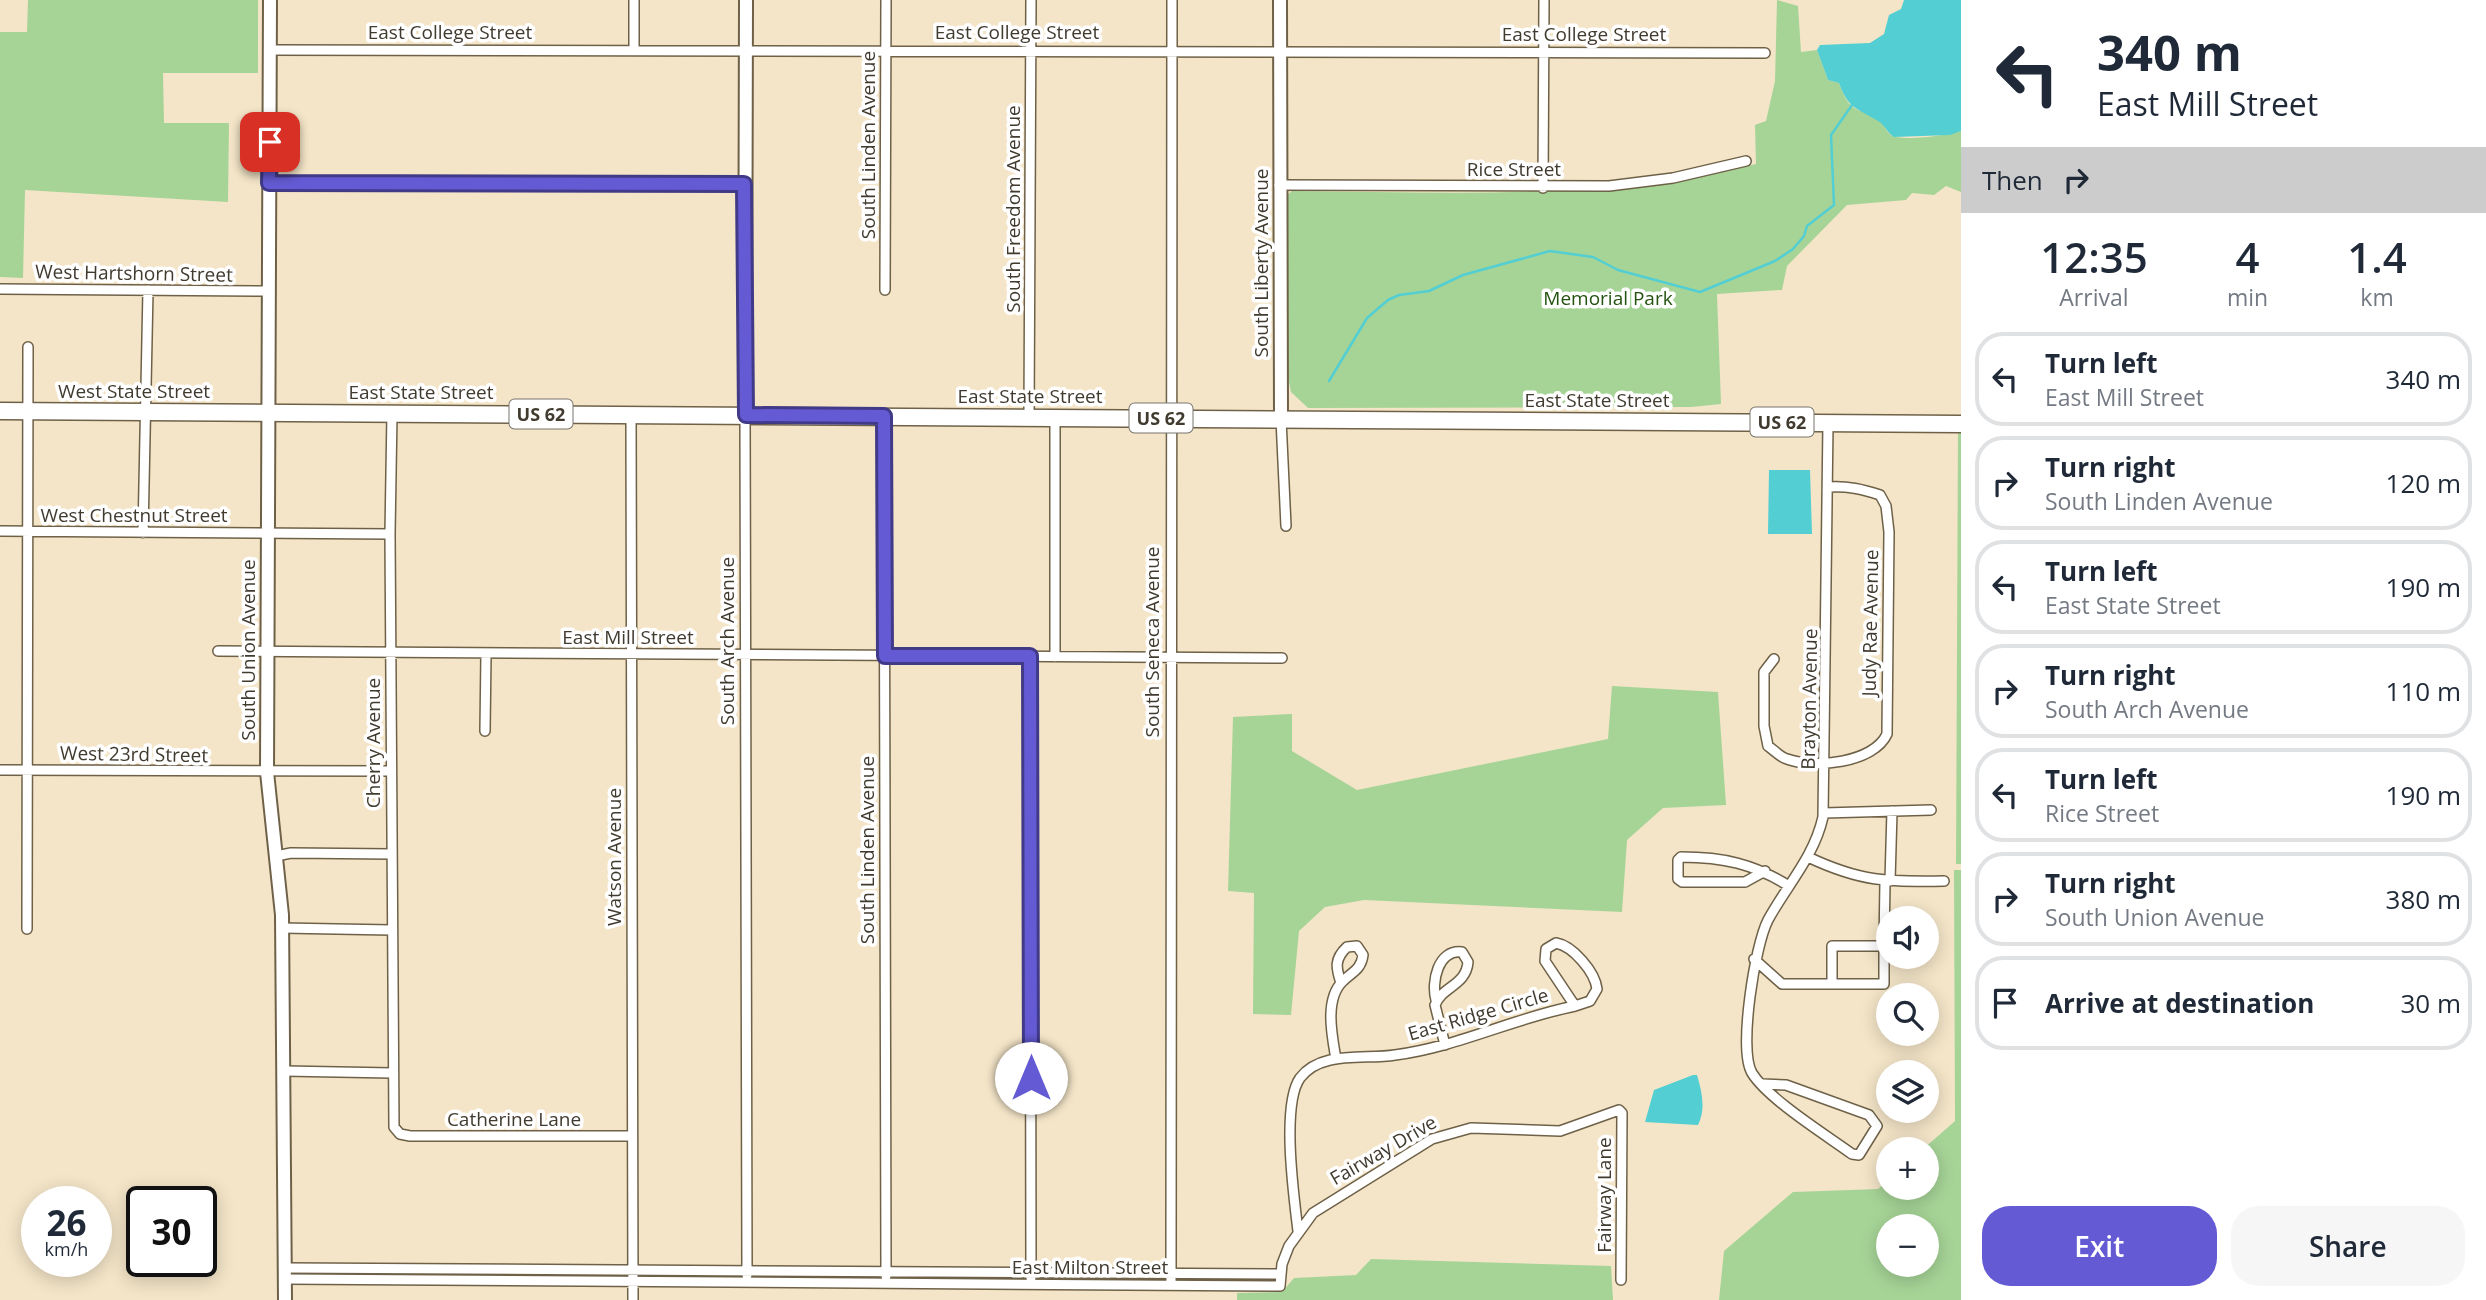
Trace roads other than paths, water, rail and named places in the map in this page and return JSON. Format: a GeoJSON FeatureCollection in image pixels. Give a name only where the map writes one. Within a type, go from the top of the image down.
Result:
{"type":"FeatureCollection","features":[{"type":"Feature","properties":{"kind":"highway","name":"West State Street"},"geometry":{"type":"LineString","coordinates":[[0,411],[267,413]]}},
{"type":"Feature","properties":{"kind":"highway","name":"East State Street"},"geometry":{"type":"LineString","coordinates":[[267,413],[1961,424]]}},
{"type":"Feature","properties":{"kind":"main road","name":"South Union Avenue"},"geometry":{"type":"LineString","coordinates":[[270,0],[267,772],[282,928],[285,1300]]}},
{"type":"Feature","properties":{"kind":"main road","name":"South Arch Avenue"},"geometry":{"type":"LineString","coordinates":[[746,0],[746,415]]}},
{"type":"Feature","properties":{"kind":"main road","name":"South Liberty Avenue"},"geometry":{"type":"LineString","coordinates":[[1280,0],[1281,419]]}},
{"type":"Feature","properties":{"kind":"street"},"geometry":{"type":"LineString","coordinates":[[634,0],[634,49]]}},
{"type":"Feature","properties":{"kind":"street","name":"South Linden Avenue"},"geometry":{"type":"LineString","coordinates":[[885,290],[886,0]]}},
{"type":"Feature","properties":{"kind":"street","name":"South Freedom Avenue"},"geometry":{"type":"LineString","coordinates":[[1029,417],[1031,0]]}},
{"type":"Feature","properties":{"kind":"street","name":"South Seneca Avenue"},"geometry":{"type":"LineString","coordinates":[[1171,1285],[1172,0]]}},
{"type":"Feature","properties":{"kind":"street"},"geometry":{"type":"LineString","coordinates":[[1543,188],[1544,0]]}},
{"type":"Feature","properties":{"kind":"street","name":"East College Street"},"geometry":{"type":"LineString","coordinates":[[270,50],[886,49],[1765,53]]}},
{"type":"Feature","properties":{"kind":"street","name":"Rice Street"},"geometry":{"type":"LineString","coordinates":[[1279,185],[1543,188],[1638,183],[1746,161]]}},
{"type":"Feature","properties":{"kind":"street"},"geometry":{"type":"LineString","coordinates":[[269,183],[744,184]]}},
{"type":"Feature","properties":{"kind":"street","name":"West Hartshorn Street"},"geometry":{"type":"LineString","coordinates":[[0,289],[268,291]]}},
{"type":"Feature","properties":{"kind":"street"},"geometry":{"type":"LineString","coordinates":[[144,533],[148,290]]}},
{"type":"Feature","properties":{"kind":"street"},"geometry":{"type":"LineString","coordinates":[[27,929],[28,347]]}},
{"type":"Feature","properties":{"kind":"street","name":"Cherry Avenue"},"geometry":{"type":"LineString","coordinates":[[392,413],[392,1120],[397,1132]]}},
{"type":"Feature","properties":{"kind":"street","name":"Watson Avenue"},"geometry":{"type":"LineString","coordinates":[[631,415],[633,1300]]}},
{"type":"Feature","properties":{"kind":"street","name":"South Arch Avenue"},"geometry":{"type":"LineString","coordinates":[[746,415],[747,1282]]}},
{"type":"Feature","properties":{"kind":"street","name":"South Linden Avenue"},"geometry":{"type":"LineString","coordinates":[[884,416],[886,1283]]}},
{"type":"Feature","properties":{"kind":"street"},"geometry":{"type":"LineString","coordinates":[[1055,418],[1055,657]]}},
{"type":"Feature","properties":{"kind":"street","name":"South Liberty Avenue"},"geometry":{"type":"LineString","coordinates":[[1281,419],[1286,526]]}},
{"type":"Feature","properties":{"kind":"street","name":"Brayton Avenue"},"geometry":{"type":"LineString","coordinates":[[1763,1084],[1753,1075],[1747,1056],[1754,959],[1767,922],[1808,857],[1824,813],[1828,423]]}},
{"type":"Feature","properties":{"kind":"street","name":"Judy Rae Avenue"},"geometry":{"type":"LineString","coordinates":[[1826,761],[1861,759],[1882,744],[1886,734],[1889,532],[1886,506],[1880,495],[1853,486],[1829,487]]}},
{"type":"Feature","properties":{"kind":"street","name":"West Chestnut Street"},"geometry":{"type":"LineString","coordinates":[[0,531],[390,534]]}},
{"type":"Feature","properties":{"kind":"street","name":"East Mill Street"},"geometry":{"type":"LineString","coordinates":[[218,651],[1282,658]]}},
{"type":"Feature","properties":{"kind":"street"},"geometry":{"type":"LineString","coordinates":[[485,654],[485,731]]}},
{"type":"Feature","properties":{"kind":"street"},"geometry":{"type":"LineString","coordinates":[[1030,656],[1031,1284]]}},
{"type":"Feature","properties":{"kind":"street"},"geometry":{"type":"LineString","coordinates":[[1774,659],[1763,672],[1764,726],[1768,746],[1786,759],[1826,761]]}},
{"type":"Feature","properties":{"kind":"street","name":"West 23rd Street"},"geometry":{"type":"LineString","coordinates":[[0,769],[390,771]]}},
{"type":"Feature","properties":{"kind":"street"},"geometry":{"type":"LineString","coordinates":[[1824,813],[1931,810]]}},
{"type":"Feature","properties":{"kind":"street"},"geometry":{"type":"LineString","coordinates":[[1886,906],[1892,811]]}},
{"type":"Feature","properties":{"kind":"street"},"geometry":{"type":"LineString","coordinates":[[276,856],[291,853],[391,855]]}},
{"type":"Feature","properties":{"kind":"street"},"geometry":{"type":"LineString","coordinates":[[1765,871],[1745,882],[1682,882],[1678,879],[1678,860],[1681,857],[1708,857],[1731,860],[1765,871],[1790,886]]}},
{"type":"Feature","properties":{"kind":"street"},"geometry":{"type":"LineString","coordinates":[[1808,857],[1842,873],[1887,881],[1944,881]]}},
{"type":"Feature","properties":{"kind":"street"},"geometry":{"type":"LineString","coordinates":[[282,928],[391,930]]}},
{"type":"Feature","properties":{"kind":"street","name":"East Ridge Circle"},"geometry":{"type":"LineString","coordinates":[[1298,1231],[1291,1163],[1294,1092],[1298,1080],[1311,1068],[1336,1059],[1396,1055],[1445,1045],[1523,1018],[1575,1006],[1594,998],[1597,989],[1594,976],[1565,945],[1550,945],[1544,953],[1545,961],[1575,1006]]}},
{"type":"Feature","properties":{"kind":"street"},"geometry":{"type":"LineString","coordinates":[[1832,984],[1832,946],[1876,946]]}},
{"type":"Feature","properties":{"kind":"street"},"geometry":{"type":"LineString","coordinates":[[1436,1000],[1458,984],[1465,974],[1468,962],[1462,952],[1449,953],[1440,963],[1435,979],[1436,1011],[1445,1045]]}},
{"type":"Feature","properties":{"kind":"street"},"geometry":{"type":"LineString","coordinates":[[1754,959],[1782,984],[1884,984],[1884,969]]}},
{"type":"Feature","properties":{"kind":"street"},"geometry":{"type":"LineString","coordinates":[[1336,1059],[1331,1023],[1340,983]]}},
{"type":"Feature","properties":{"kind":"street"},"geometry":{"type":"LineString","coordinates":[[284,1070],[392,1073]]}},
{"type":"Feature","properties":{"kind":"street"},"geometry":{"type":"LineString","coordinates":[[1763,1084],[1786,1085],[1869,1115],[1877,1126],[1856,1156],[1763,1084]]}},
{"type":"Feature","properties":{"kind":"street","name":"Fairway Drive"},"geometry":{"type":"LineString","coordinates":[[1298,1231],[1325,1204],[1440,1135],[1471,1128],[1560,1131],[1620,1111]]}},
{"type":"Feature","properties":{"kind":"street","name":"Fairway Lane"},"geometry":{"type":"LineString","coordinates":[[1620,1111],[1621,1280]]}},
{"type":"Feature","properties":{"kind":"street","name":"Catherine Lane"},"geometry":{"type":"LineString","coordinates":[[397,1132],[410,1136],[632,1136]]}},
{"type":"Feature","properties":{"kind":"street"},"geometry":{"type":"LineString","coordinates":[[1280,1275],[1282,1264],[1298,1231]]}},
{"type":"Feature","properties":{"kind":"street"},"geometry":{"type":"LineString","coordinates":[[364,1268],[364,1280]]}},
{"type":"Feature","properties":{"kind":"street","name":"East Milton Street"},"geometry":{"type":"LineString","coordinates":[[364,1268],[1171,1273],[1280,1275],[1280,1286],[364,1280],[285,1274],[364,1268]]}},
{"type":"Feature","properties":{"kind":"street"},"geometry":{"type":"LineString","coordinates":[[430,1269],[430,1280]]}},
{"type":"Feature","properties":{"kind":"street"},"geometry":{"type":"LineString","coordinates":[[497,1269],[497,1280]]}},
{"type":"Feature","properties":{"kind":"street"},"geometry":{"type":"LineString","coordinates":[[562,1269],[563,1281]]}},
{"type":"Feature","properties":{"kind":"street"},"geometry":{"type":"LineString","coordinates":[[687,1270],[687,1281]]}},
{"type":"Feature","properties":{"kind":"street"},"geometry":{"type":"LineString","coordinates":[[807,1271],[807,1282]]}},
{"type":"Feature","properties":{"kind":"street"},"geometry":{"type":"LineString","coordinates":[[956,1272],[956,1283]]}},
{"type":"Feature","properties":{"kind":"street"},"geometry":{"type":"LineString","coordinates":[[1223,1274],[1223,1285]]}},
{"type":"Feature","properties":{"kind":"water"},"geometry":{"type":"Polygon","coordinates":[[[1904,0],[1961,0],[1961,131],[1950,135],[1894,137],[1880,123],[1850,103],[1839,83],[1828,80],[1817,50],[1820,45],[1870,43],[1884,34],[1889,15],[1901,9],[1904,0]]]}},
{"type":"Feature","properties":{"kind":"water"},"geometry":{"type":"Polygon","coordinates":[[[1769,470],[1810,470],[1812,534],[1768,534],[1769,470]]]}},
{"type":"Feature","properties":{"kind":"water"},"geometry":{"type":"Polygon","coordinates":[[[1697,1075],[1702,1100],[1698,1125],[1645,1122],[1654,1090],[1697,1075]]]}},
{"type":"Feature","properties":{"kind":"waterway"},"geometry":{"type":"LineString","coordinates":[[1329,381],[1367,318],[1388,300],[1399,295],[1429,291],[1463,275],[1550,251],[1593,257],[1618,270],[1700,292],[1775,261],[1793,249],[1804,236],[1807,226],[1834,205],[1831,135],[1852,105]]}},
{"type":"Feature","properties":{"kind":"park label","name":"Memorial Park"},"geometry":{"type":"Point","coordinates":[1608,298]}}]}
